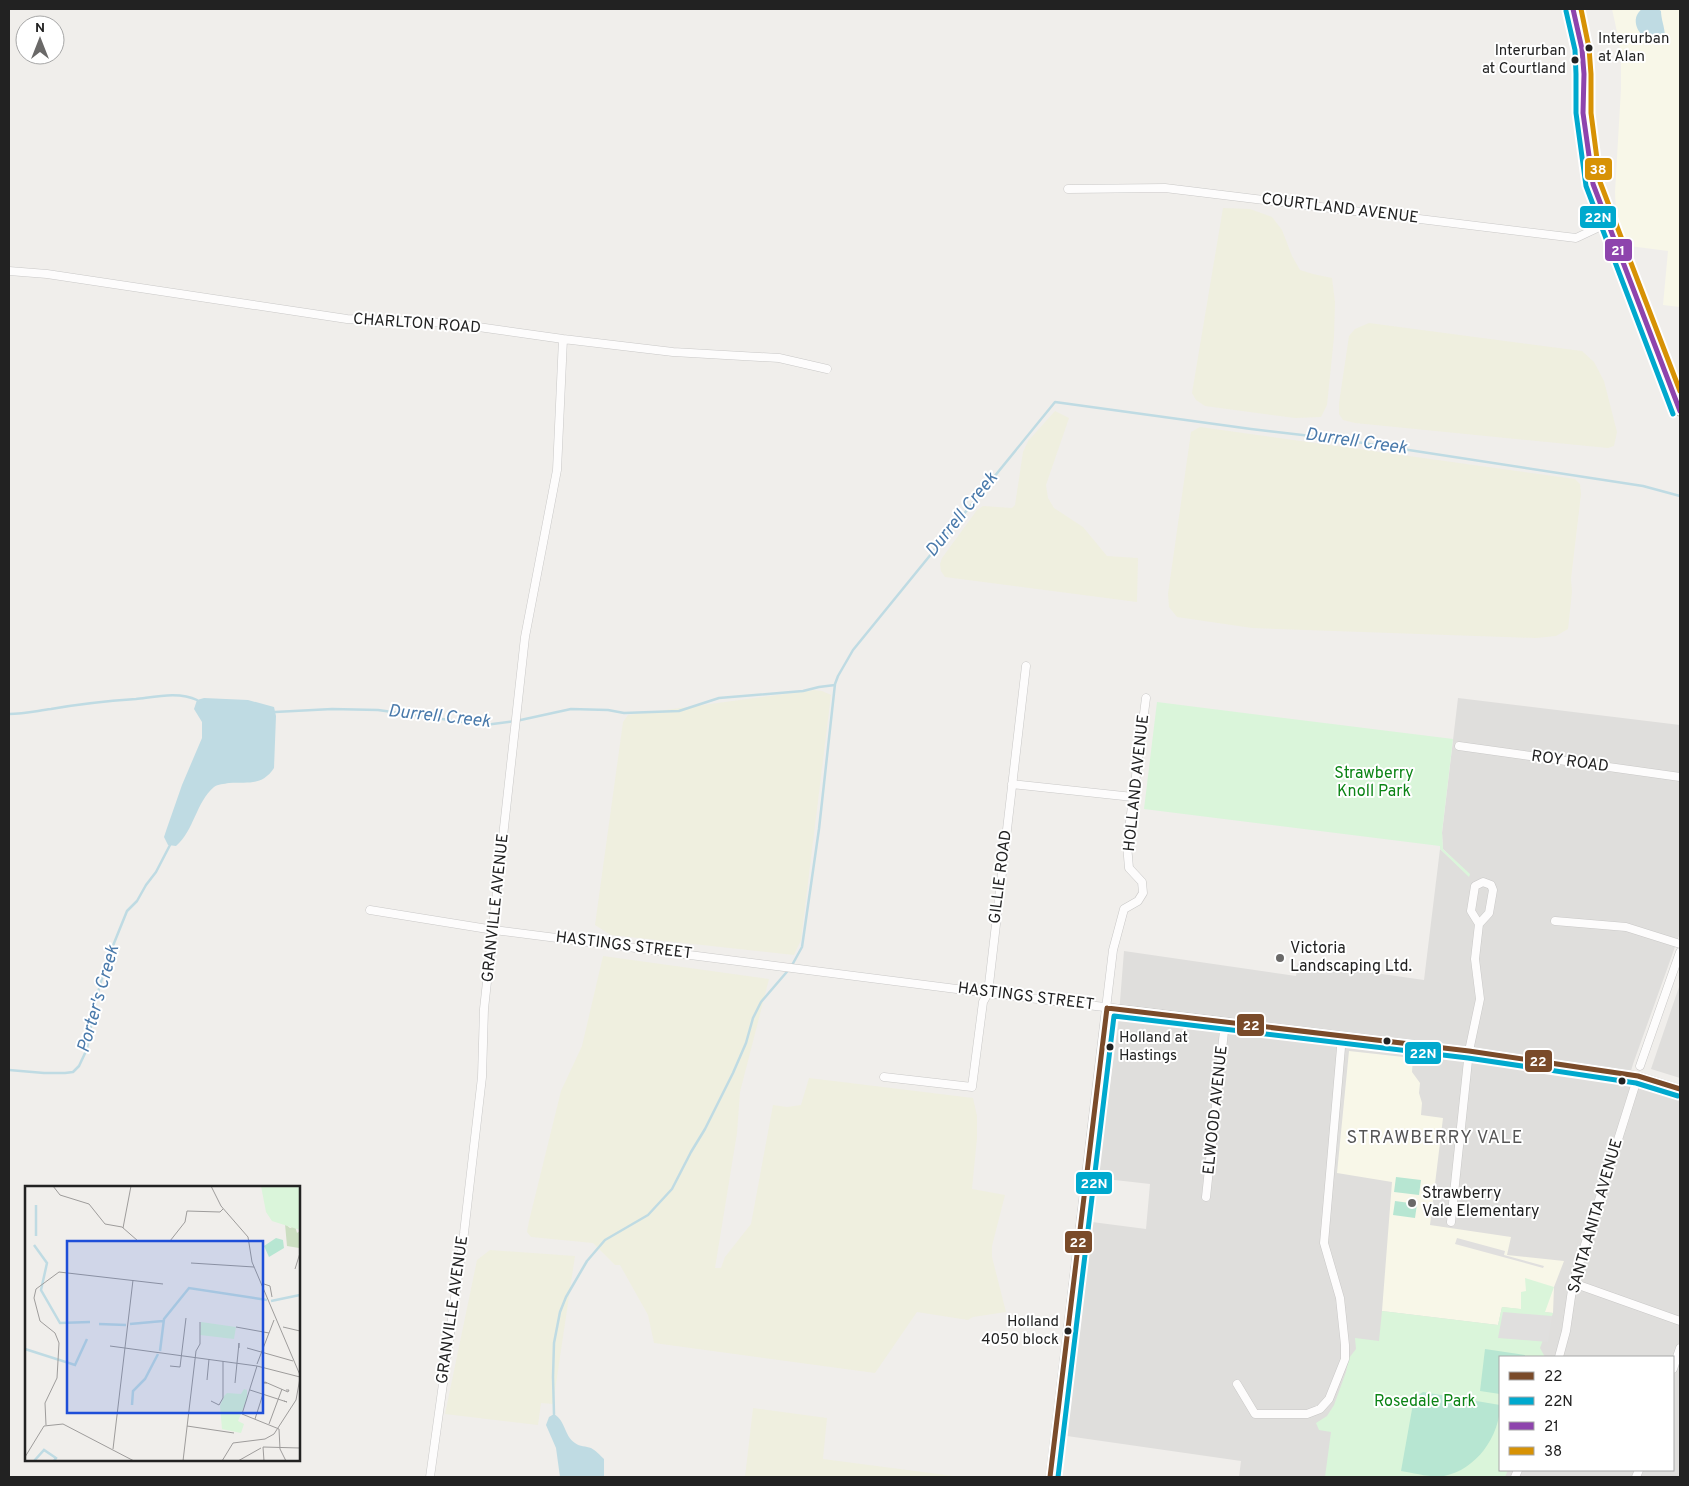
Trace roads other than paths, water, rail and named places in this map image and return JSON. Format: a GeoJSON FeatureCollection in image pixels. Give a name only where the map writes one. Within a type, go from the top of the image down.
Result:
{"type":"FeatureCollection","features":[{"type":"Feature","properties":{"kind":"main road"},"geometry":{"type":"LineString","coordinates":[[1573,9],[1582,49],[1584,74],[1583,113],[1593,184],[1680,411]]}},
{"type":"Feature","properties":{"kind":"street","name":"COURTLAND AVENUE"},"geometry":{"type":"LineString","coordinates":[[1068,189],[1165,188],[1576,238],[1608,223]]}},
{"type":"Feature","properties":{"kind":"street","name":"CHARLTON ROAD"},"geometry":{"type":"LineString","coordinates":[[9,271],[47,274],[346,318],[450,323],[563,340],[673,352],[779,358],[826,368]]}},
{"type":"Feature","properties":{"kind":"street","name":"GRANVILLE AVENUE"},"geometry":{"type":"LineString","coordinates":[[430,1477],[464,1233],[482,1077],[484,1009],[525,637],[557,470],[563,340]]}},
{"type":"Feature","properties":{"kind":"street","name":"GILLIE ROAD"},"geometry":{"type":"LineString","coordinates":[[884,1077],[972,1087],[983,1002],[988,993],[1026,666]]}},
{"type":"Feature","properties":{"kind":"street","name":"HOLLAND AVENUE"},"geometry":{"type":"LineString","coordinates":[[1050,1477],[1113,950],[1124,909],[1138,901],[1144,893],[1142,882],[1129,868],[1127,845],[1146,698]]}},
{"type":"Feature","properties":{"kind":"street","name":"ROY ROAD"},"geometry":{"type":"LineString","coordinates":[[1459,746],[1680,777]]}},
{"type":"Feature","properties":{"kind":"street"},"geometry":{"type":"LineString","coordinates":[[1012,784],[1133,797]]}},
{"type":"Feature","properties":{"kind":"street"},"geometry":{"type":"LineString","coordinates":[[1451,1222],[1469,1052],[1480,998],[1474,959],[1479,924],[1489,913],[1493,890],[1491,885],[1483,882],[1475,886],[1471,911],[1479,924]]}},
{"type":"Feature","properties":{"kind":"street","name":"HASTINGS STREET"},"geometry":{"type":"LineString","coordinates":[[370,910],[494,930],[1469,1052],[1638,1076],[1680,1089]]}},
{"type":"Feature","properties":{"kind":"street"},"geometry":{"type":"LineString","coordinates":[[1554,922],[1626,927],[1680,944]]}},
{"type":"Feature","properties":{"kind":"street"},"geometry":{"type":"LineString","coordinates":[[1640,1066],[1680,952]]}},
{"type":"Feature","properties":{"kind":"street","name":"ELWOOD AVENUE"},"geometry":{"type":"LineString","coordinates":[[1206,1197],[1225,1022]]}},
{"type":"Feature","properties":{"kind":"street"},"geometry":{"type":"LineString","coordinates":[[1237,1384],[1255,1414],[1307,1414],[1320,1409],[1329,1399],[1345,1359],[1340,1298],[1324,1243],[1342,1036]]}},
{"type":"Feature","properties":{"kind":"street","name":"SANTA ANITA AVENUE"},"geometry":{"type":"LineString","coordinates":[[1559,1356],[1566,1331],[1573,1283],[1638,1076]]}},
{"type":"Feature","properties":{"kind":"street"},"geometry":{"type":"LineString","coordinates":[[1573,1283],[1680,1321]]}},
{"type":"Feature","properties":{"kind":"street"},"geometry":{"type":"LineString","coordinates":[[1674,1366],[1680,1348]]}},
{"type":"Feature","properties":{"kind":"water"},"geometry":{"type":"Polygon","coordinates":[[[1642,9],[1658,9],[1661,11],[1665,34],[1664,41],[1652,42],[1641,34],[1637,28],[1636,21],[1637,15],[1642,9]]]}},
{"type":"Feature","properties":{"kind":"water"},"geometry":{"type":"Polygon","coordinates":[[[204,698],[248,700],[274,707],[276,716],[274,768],[265,778],[254,782],[229,783],[214,787],[203,800],[182,840],[176,846],[168,845],[164,837],[182,785],[202,738],[202,722],[194,709],[197,700],[204,698]]]}},
{"type":"Feature","properties":{"kind":"water"},"geometry":{"type":"Polygon","coordinates":[[[554,1414],[561,1420],[571,1440],[579,1445],[593,1449],[604,1459],[604,1477],[560,1477],[556,1448],[546,1425],[549,1417],[554,1414]]]}},
{"type":"Feature","properties":{"kind":"waterway","name":"Durrell Creek"},"geometry":{"type":"LineString","coordinates":[[554,1414],[554,1343],[560,1312],[566,1297],[587,1261],[605,1240],[648,1215],[672,1189],[733,1073],[746,1043],[753,1018],[761,1002],[791,967],[802,947],[819,829],[835,684],[838,676],[853,650],[1055,402],[1337,439],[1643,486],[1680,496]]}},
{"type":"Feature","properties":{"kind":"waterway","name":"Durrell Creek"},"geometry":{"type":"LineString","coordinates":[[275,712],[332,709],[378,710],[485,725],[516,721],[571,709],[608,710],[624,713],[679,711],[719,698],[803,691],[835,685]]}},
{"type":"Feature","properties":{"kind":"waterway","name":"Durrell Creek"},"geometry":{"type":"LineString","coordinates":[[9,714],[166,695],[190,697],[197,700]]}},
{"type":"Feature","properties":{"kind":"waterway","name":"Porter's Creek"},"geometry":{"type":"LineString","coordinates":[[9,1070],[65,1073],[73,1072],[79,1066],[87,1049],[96,999],[108,958],[127,911],[137,901],[156,872],[170,845]]}},
{"type":"Feature","properties":{"kind":"place","name":"Interurban at Alan"},"geometry":{"type":"Point","coordinates":[1589,48]}},
{"type":"Feature","properties":{"kind":"place","name":"Interurban at Courtland"},"geometry":{"type":"Point","coordinates":[1575,60]}},
{"type":"Feature","properties":{"kind":"place","name":"Victoria Landscaping Ltd."},"geometry":{"type":"Point","coordinates":[1280,958]}},
{"type":"Feature","properties":{"kind":"place","name":"Holland at Hastings"},"geometry":{"type":"Point","coordinates":[1110,1047]}},
{"type":"Feature","properties":{"kind":"place","name":"Strawberry Vale Elementary"},"geometry":{"type":"Point","coordinates":[1412,1203]}},
{"type":"Feature","properties":{"kind":"place","name":"Holland 4050 block"},"geometry":{"type":"Point","coordinates":[1068,1331]}},
{"type":"Feature","properties":{"kind":"district","name":"STRAWBERRY VALE"},"geometry":{"type":"Point","coordinates":[1435,1138]}},
{"type":"Feature","properties":{"kind":"park label","name":"Strawberry Knoll Park"},"geometry":{"type":"Point","coordinates":[1374,783]}},
{"type":"Feature","properties":{"kind":"park label","name":"Rosedale Park"},"geometry":{"type":"Point","coordinates":[1425,1402]}}]}
